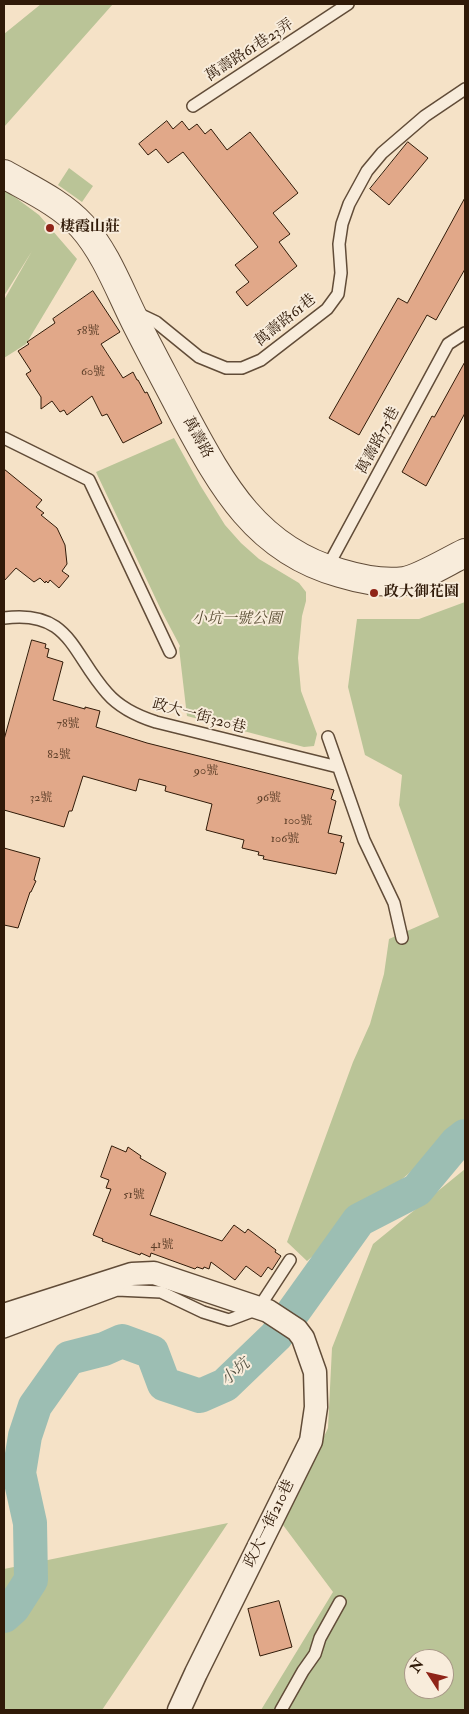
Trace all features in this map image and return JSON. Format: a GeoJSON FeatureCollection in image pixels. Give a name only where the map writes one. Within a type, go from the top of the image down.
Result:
{"type":"FeatureCollection","features":[{"type":"Feature","properties":{"kind":"street","name":"萬壽路"},"geometry":{"type":"LineString","coordinates":[[4,174],[51,201],[82,225],[104,258],[216,473],[238,503],[259,527],[278,544],[302,560],[326,570],[357,578],[382,581],[405,581],[465,553]]}},
{"type":"Feature","properties":{"kind":"street"},"geometry":{"type":"LineString","coordinates":[[4,1315],[132,1274],[154,1273],[263,1310]]}},
{"type":"Feature","properties":{"kind":"street","name":"政大一街210巷"},"geometry":{"type":"LineString","coordinates":[[179,1710],[311,1441],[316,1407],[314,1372],[303,1338],[296,1330],[263,1310]]}},
{"type":"Feature","properties":{"kind":"lane","name":"萬壽路61巷23弄"},"geometry":{"type":"LineString","coordinates":[[193,106],[348,4]]}},
{"type":"Feature","properties":{"kind":"lane","name":"萬壽路61巷"},"geometry":{"type":"LineString","coordinates":[[129,309],[156,322],[198,358],[226,368],[242,368],[261,360],[327,309],[338,294],[341,273],[340,244],[342,224],[349,204],[367,171],[382,152],[425,116],[465,90]]}},
{"type":"Feature","properties":{"kind":"lane","name":"萬壽路75巷"},"geometry":{"type":"LineString","coordinates":[[326,570],[448,344],[465,333]]}},
{"type":"Feature","properties":{"kind":"lane"},"geometry":{"type":"LineString","coordinates":[[4,438],[89,480],[170,652]]}},
{"type":"Feature","properties":{"kind":"lane","name":"政大一街320巷"},"geometry":{"type":"LineString","coordinates":[[4,618],[21,616],[38,618],[54,625],[70,640],[107,694],[138,716],[338,767]]}},
{"type":"Feature","properties":{"kind":"lane"},"geometry":{"type":"LineString","coordinates":[[328,737],[364,840],[394,903],[402,938]]}},
{"type":"Feature","properties":{"kind":"lane"},"geometry":{"type":"LineString","coordinates":[[4,1332],[117,1290],[161,1292],[203,1312],[229,1320],[263,1310],[290,1260]]}},
{"type":"Feature","properties":{"kind":"lane"},"geometry":{"type":"LineString","coordinates":[[282,1710],[302,1671],[315,1654],[320,1638],[340,1602]]}},
{"type":"Feature","properties":{"kind":"green space"},"geometry":{"type":"Polygon","coordinates":[[[41,4],[113,4],[4,127],[4,34],[41,4]]]}},
{"type":"Feature","properties":{"kind":"green space"},"geometry":{"type":"Polygon","coordinates":[[[69,168],[93,186],[82,202],[58,185],[69,168]]]}},
{"type":"Feature","properties":{"kind":"green space"},"geometry":{"type":"Polygon","coordinates":[[[4,189],[39,215],[77,259],[26,344],[4,358],[4,300],[32,251],[4,296],[4,189]]]}},
{"type":"Feature","properties":{"kind":"green space","name":"小坑一號公園"},"geometry":{"type":"Polygon","coordinates":[[[174,438],[225,525],[259,559],[299,583],[306,592],[298,658],[301,691],[317,734],[314,746],[304,747],[187,716],[180,646],[96,472],[174,438]]]}},
{"type":"Feature","properties":{"kind":"green space"},"geometry":{"type":"Polygon","coordinates":[[[465,602],[465,1125],[307,1261],[287,1242],[353,1062],[370,1024],[384,974],[389,939],[439,917],[399,805],[402,775],[365,755],[348,687],[357,619],[419,619],[465,602]]]}},
{"type":"Feature","properties":{"kind":"green space"},"geometry":{"type":"Polygon","coordinates":[[[465,1169],[465,1710],[261,1710],[333,1592],[283,1525],[328,1428],[332,1348],[373,1244],[465,1169]]]}},
{"type":"Feature","properties":{"kind":"green space"},"geometry":{"type":"Polygon","coordinates":[[[228,1523],[102,1710],[4,1710],[4,1569],[228,1523]]]}},
{"type":"Feature","properties":{"kind":"building"},"geometry":{"type":"Polygon","coordinates":[[[167,121],[173,129],[182,121],[189,130],[197,124],[205,134],[211,129],[227,150],[250,132],[298,193],[273,213],[290,234],[279,242],[297,266],[247,306],[236,292],[249,282],[235,265],[258,247],[183,152],[168,163],[156,149],[148,155],[139,144],[167,121]]]}},
{"type":"Feature","properties":{"kind":"building"},"geometry":{"type":"Polygon","coordinates":[[[408,142],[428,158],[389,205],[370,189],[408,142]]]}},
{"type":"Feature","properties":{"kind":"building"},"geometry":{"type":"Polygon","coordinates":[[[465,198],[465,269],[436,320],[427,315],[359,435],[329,418],[398,298],[407,303],[465,198]]]}},
{"type":"Feature","properties":{"kind":"building"},"geometry":{"type":"Polygon","coordinates":[[[93,291],[120,332],[101,344],[123,378],[133,372],[145,393],[147,392],[162,423],[123,443],[107,414],[102,416],[92,396],[67,415],[64,410],[60,412],[52,401],[41,409],[41,397],[26,374],[31,371],[18,351],[29,344],[27,342],[55,323],[53,319],[93,291]]]}},
{"type":"Feature","properties":{"kind":"building"},"geometry":{"type":"Polygon","coordinates":[[[465,362],[465,413],[426,486],[402,472],[432,416],[434,417],[465,362]]]}},
{"type":"Feature","properties":{"kind":"building"},"geometry":{"type":"Polygon","coordinates":[[[4,469],[42,500],[36,507],[44,513],[41,515],[57,528],[65,545],[67,564],[62,571],[69,576],[59,588],[50,580],[48,583],[46,581],[45,583],[40,578],[34,582],[16,568],[4,581],[4,469]]]}},
{"type":"Feature","properties":{"kind":"building"},"geometry":{"type":"Polygon","coordinates":[[[32,640],[46,644],[45,648],[49,649],[47,657],[63,662],[53,700],[100,711],[96,727],[147,743],[334,790],[331,799],[336,801],[328,833],[342,836],[340,842],[344,843],[336,874],[263,859],[264,856],[258,855],[259,852],[242,848],[244,840],[206,830],[212,804],[165,791],[166,786],[139,779],[136,791],[83,776],[72,811],[69,811],[64,827],[4,810],[4,740],[32,640]]]}},
{"type":"Feature","properties":{"kind":"building"},"geometry":{"type":"Polygon","coordinates":[[[4,848],[40,858],[34,880],[36,881],[30,892],[18,928],[4,925],[4,848]]]}},
{"type":"Feature","properties":{"kind":"building"},"geometry":{"type":"Polygon","coordinates":[[[112,1146],[126,1152],[128,1147],[141,1156],[140,1158],[166,1173],[150,1215],[222,1241],[234,1225],[245,1233],[248,1229],[281,1256],[272,1270],[268,1267],[261,1277],[246,1266],[235,1280],[211,1262],[209,1269],[197,1267],[195,1269],[151,1253],[150,1257],[141,1253],[140,1255],[102,1241],[103,1239],[93,1235],[111,1189],[106,1188],[109,1180],[101,1177],[112,1146]]]}},
{"type":"Feature","properties":{"kind":"building"},"geometry":{"type":"Polygon","coordinates":[[[279,1601],[292,1647],[260,1656],[248,1609],[279,1601]]]}},
{"type":"Feature","properties":{"kind":"waterway","name":"小坑"},"geometry":{"type":"LineString","coordinates":[[4,1616],[13,1608],[31,1580],[30,1523],[19,1473],[25,1436],[35,1406],[69,1358],[104,1349],[122,1341],[152,1352],[164,1384],[200,1396],[225,1385],[276,1336],[359,1220],[417,1190],[456,1143],[465,1136]]}},
{"type":"Feature","properties":{"kind":"place","name":"棲霞山莊"},"geometry":{"type":"Point","coordinates":[50,228]}},
{"type":"Feature","properties":{"kind":"place","name":"政大御花園"},"geometry":{"type":"Point","coordinates":[374,593]}}]}
